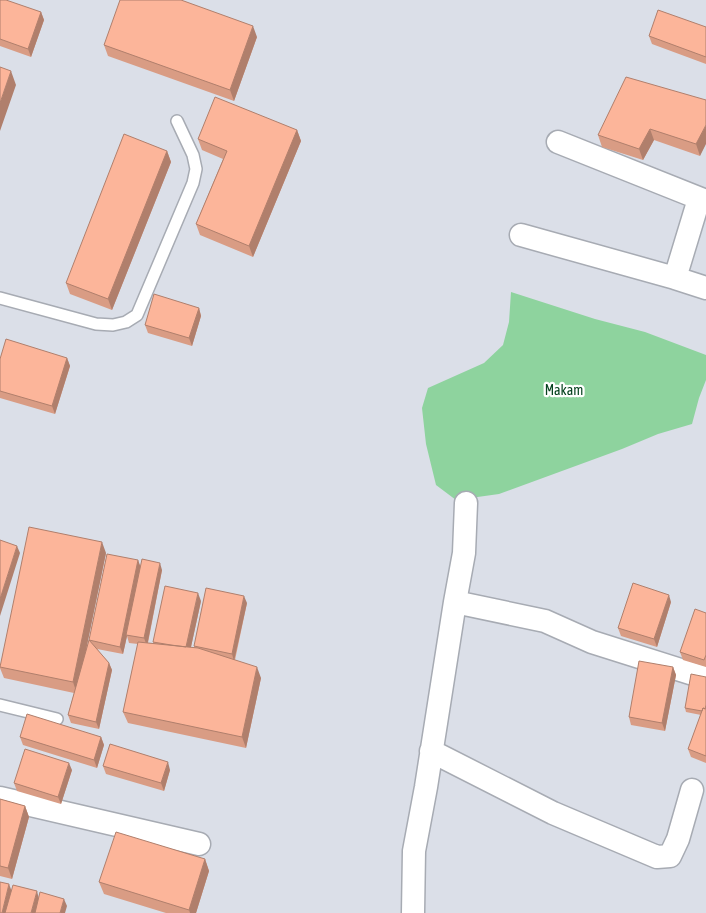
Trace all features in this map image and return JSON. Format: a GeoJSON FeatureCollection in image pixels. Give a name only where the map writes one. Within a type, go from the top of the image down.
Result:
{"type":"FeatureCollection","features":[{"type":"Feature","properties":{"kind":"street"},"geometry":{"type":"LineString","coordinates":[[558,142],[702,200],[675,278]]}},
{"type":"Feature","properties":{"kind":"street"},"geometry":{"type":"LineString","coordinates":[[521,235],[706,288]]}},
{"type":"Feature","properties":{"kind":"street"},"geometry":{"type":"LineString","coordinates":[[413,913],[414,851],[464,553],[466,503]]}},
{"type":"Feature","properties":{"kind":"street"},"geometry":{"type":"LineString","coordinates":[[455,602],[545,621],[592,642],[706,678]]}},
{"type":"Feature","properties":{"kind":"street"},"geometry":{"type":"LineString","coordinates":[[431,751],[553,813],[657,857],[670,856],[678,839],[692,790]]}},
{"type":"Feature","properties":{"kind":"street"},"geometry":{"type":"LineString","coordinates":[[0,798],[199,844]]}},
{"type":"Feature","properties":{"kind":"lane"},"geometry":{"type":"LineString","coordinates":[[0,298],[96,324],[126,322],[136,315],[194,183],[196,169],[193,155],[177,121]]}},
{"type":"Feature","properties":{"kind":"lane"},"geometry":{"type":"LineString","coordinates":[[0,705],[57,719]]}},
{"type":"Feature","properties":{"kind":"green space","name":"Makam"},"geometry":{"type":"Polygon","coordinates":[[[511,292],[595,319],[645,332],[706,355],[706,380],[692,424],[658,434],[499,494],[456,500],[436,485],[426,444],[422,408],[428,388],[484,363],[503,345],[509,322],[511,292]]]}},
{"type":"Feature","properties":{"kind":"building"},"geometry":{"type":"Polygon","coordinates":[[[0,0],[6,0],[41,12],[28,49],[0,39],[0,0]]]}},
{"type":"Feature","properties":{"kind":"building"},"geometry":{"type":"Polygon","coordinates":[[[120,0],[181,0],[253,26],[230,90],[104,45],[120,0]]]}},
{"type":"Feature","properties":{"kind":"building"},"geometry":{"type":"Polygon","coordinates":[[[658,10],[706,27],[706,57],[649,36],[658,10]]]}},
{"type":"Feature","properties":{"kind":"building"},"geometry":{"type":"Polygon","coordinates":[[[0,67],[11,71],[0,103],[0,67]]]}},
{"type":"Feature","properties":{"kind":"building"},"geometry":{"type":"Polygon","coordinates":[[[626,77],[706,100],[706,125],[696,144],[650,129],[639,149],[598,135],[626,77]]]}},
{"type":"Feature","properties":{"kind":"building"},"geometry":{"type":"Polygon","coordinates":[[[215,97],[297,130],[249,246],[196,224],[227,151],[198,139],[215,97]]]}},
{"type":"Feature","properties":{"kind":"building"},"geometry":{"type":"Polygon","coordinates":[[[124,134],[167,151],[108,299],[66,283],[124,134]]]}},
{"type":"Feature","properties":{"kind":"building"},"geometry":{"type":"Polygon","coordinates":[[[154,294],[199,308],[189,338],[145,325],[154,294]]]}},
{"type":"Feature","properties":{"kind":"building"},"geometry":{"type":"Polygon","coordinates":[[[6,339],[67,358],[52,406],[0,391],[0,359],[6,339]]]}},
{"type":"Feature","properties":{"kind":"building"},"geometry":{"type":"Polygon","coordinates":[[[29,527],[102,542],[73,682],[0,667],[29,527]]]}},
{"type":"Feature","properties":{"kind":"building"},"geometry":{"type":"Polygon","coordinates":[[[0,540],[17,546],[0,599],[0,540]]]}},
{"type":"Feature","properties":{"kind":"building"},"geometry":{"type":"Polygon","coordinates":[[[107,554],[138,560],[120,647],[89,640],[107,554]]]}},
{"type":"Feature","properties":{"kind":"building"},"geometry":{"type":"Polygon","coordinates":[[[142,559],[160,563],[144,638],[126,635],[142,559]]]}},
{"type":"Feature","properties":{"kind":"building"},"geometry":{"type":"Polygon","coordinates":[[[633,583],[669,595],[654,639],[618,628],[633,583]]]}},
{"type":"Feature","properties":{"kind":"building"},"geometry":{"type":"Polygon","coordinates":[[[165,586],[198,593],[186,647],[153,642],[165,586]]]}},
{"type":"Feature","properties":{"kind":"building"},"geometry":{"type":"Polygon","coordinates":[[[206,588],[244,596],[232,654],[194,646],[206,588]]]}},
{"type":"Feature","properties":{"kind":"building"},"geometry":{"type":"Polygon","coordinates":[[[695,609],[706,613],[706,655],[704,660],[680,652],[695,609]]]}},
{"type":"Feature","properties":{"kind":"building"},"geometry":{"type":"Polygon","coordinates":[[[89,640],[109,663],[96,722],[68,715],[89,640]]]}},
{"type":"Feature","properties":{"kind":"building"},"geometry":{"type":"Polygon","coordinates":[[[138,642],[198,648],[257,667],[242,737],[123,712],[138,642]]]}},
{"type":"Feature","properties":{"kind":"building"},"geometry":{"type":"Polygon","coordinates":[[[639,661],[673,667],[662,723],[629,717],[639,661]]]}},
{"type":"Feature","properties":{"kind":"building"},"geometry":{"type":"Polygon","coordinates":[[[691,674],[706,677],[706,705],[702,711],[685,708],[691,674]]]}},
{"type":"Feature","properties":{"kind":"building"},"geometry":{"type":"Polygon","coordinates":[[[703,708],[706,709],[706,756],[688,749],[703,708]]]}},
{"type":"Feature","properties":{"kind":"building"},"geometry":{"type":"Polygon","coordinates":[[[27,714],[101,737],[94,760],[20,737],[27,714]]]}},
{"type":"Feature","properties":{"kind":"building"},"geometry":{"type":"Polygon","coordinates":[[[110,744],[168,762],[161,783],[103,766],[110,744]]]}},
{"type":"Feature","properties":{"kind":"building"},"geometry":{"type":"Polygon","coordinates":[[[25,749],[69,763],[58,797],[14,783],[25,749]]]}},
{"type":"Feature","properties":{"kind":"building"},"geometry":{"type":"Polygon","coordinates":[[[0,799],[25,806],[8,868],[0,866],[0,799]]]}},
{"type":"Feature","properties":{"kind":"building"},"geometry":{"type":"Polygon","coordinates":[[[116,832],[205,859],[189,910],[99,882],[116,832]]]}},
{"type":"Feature","properties":{"kind":"building"},"geometry":{"type":"Polygon","coordinates":[[[0,882],[9,884],[2,913],[0,913],[0,882]]]}},
{"type":"Feature","properties":{"kind":"building"},"geometry":{"type":"Polygon","coordinates":[[[13,885],[37,891],[31,913],[5,913],[13,885]]]}},
{"type":"Feature","properties":{"kind":"building"},"geometry":{"type":"Polygon","coordinates":[[[40,892],[64,899],[60,913],[35,913],[40,892]]]}}]}
